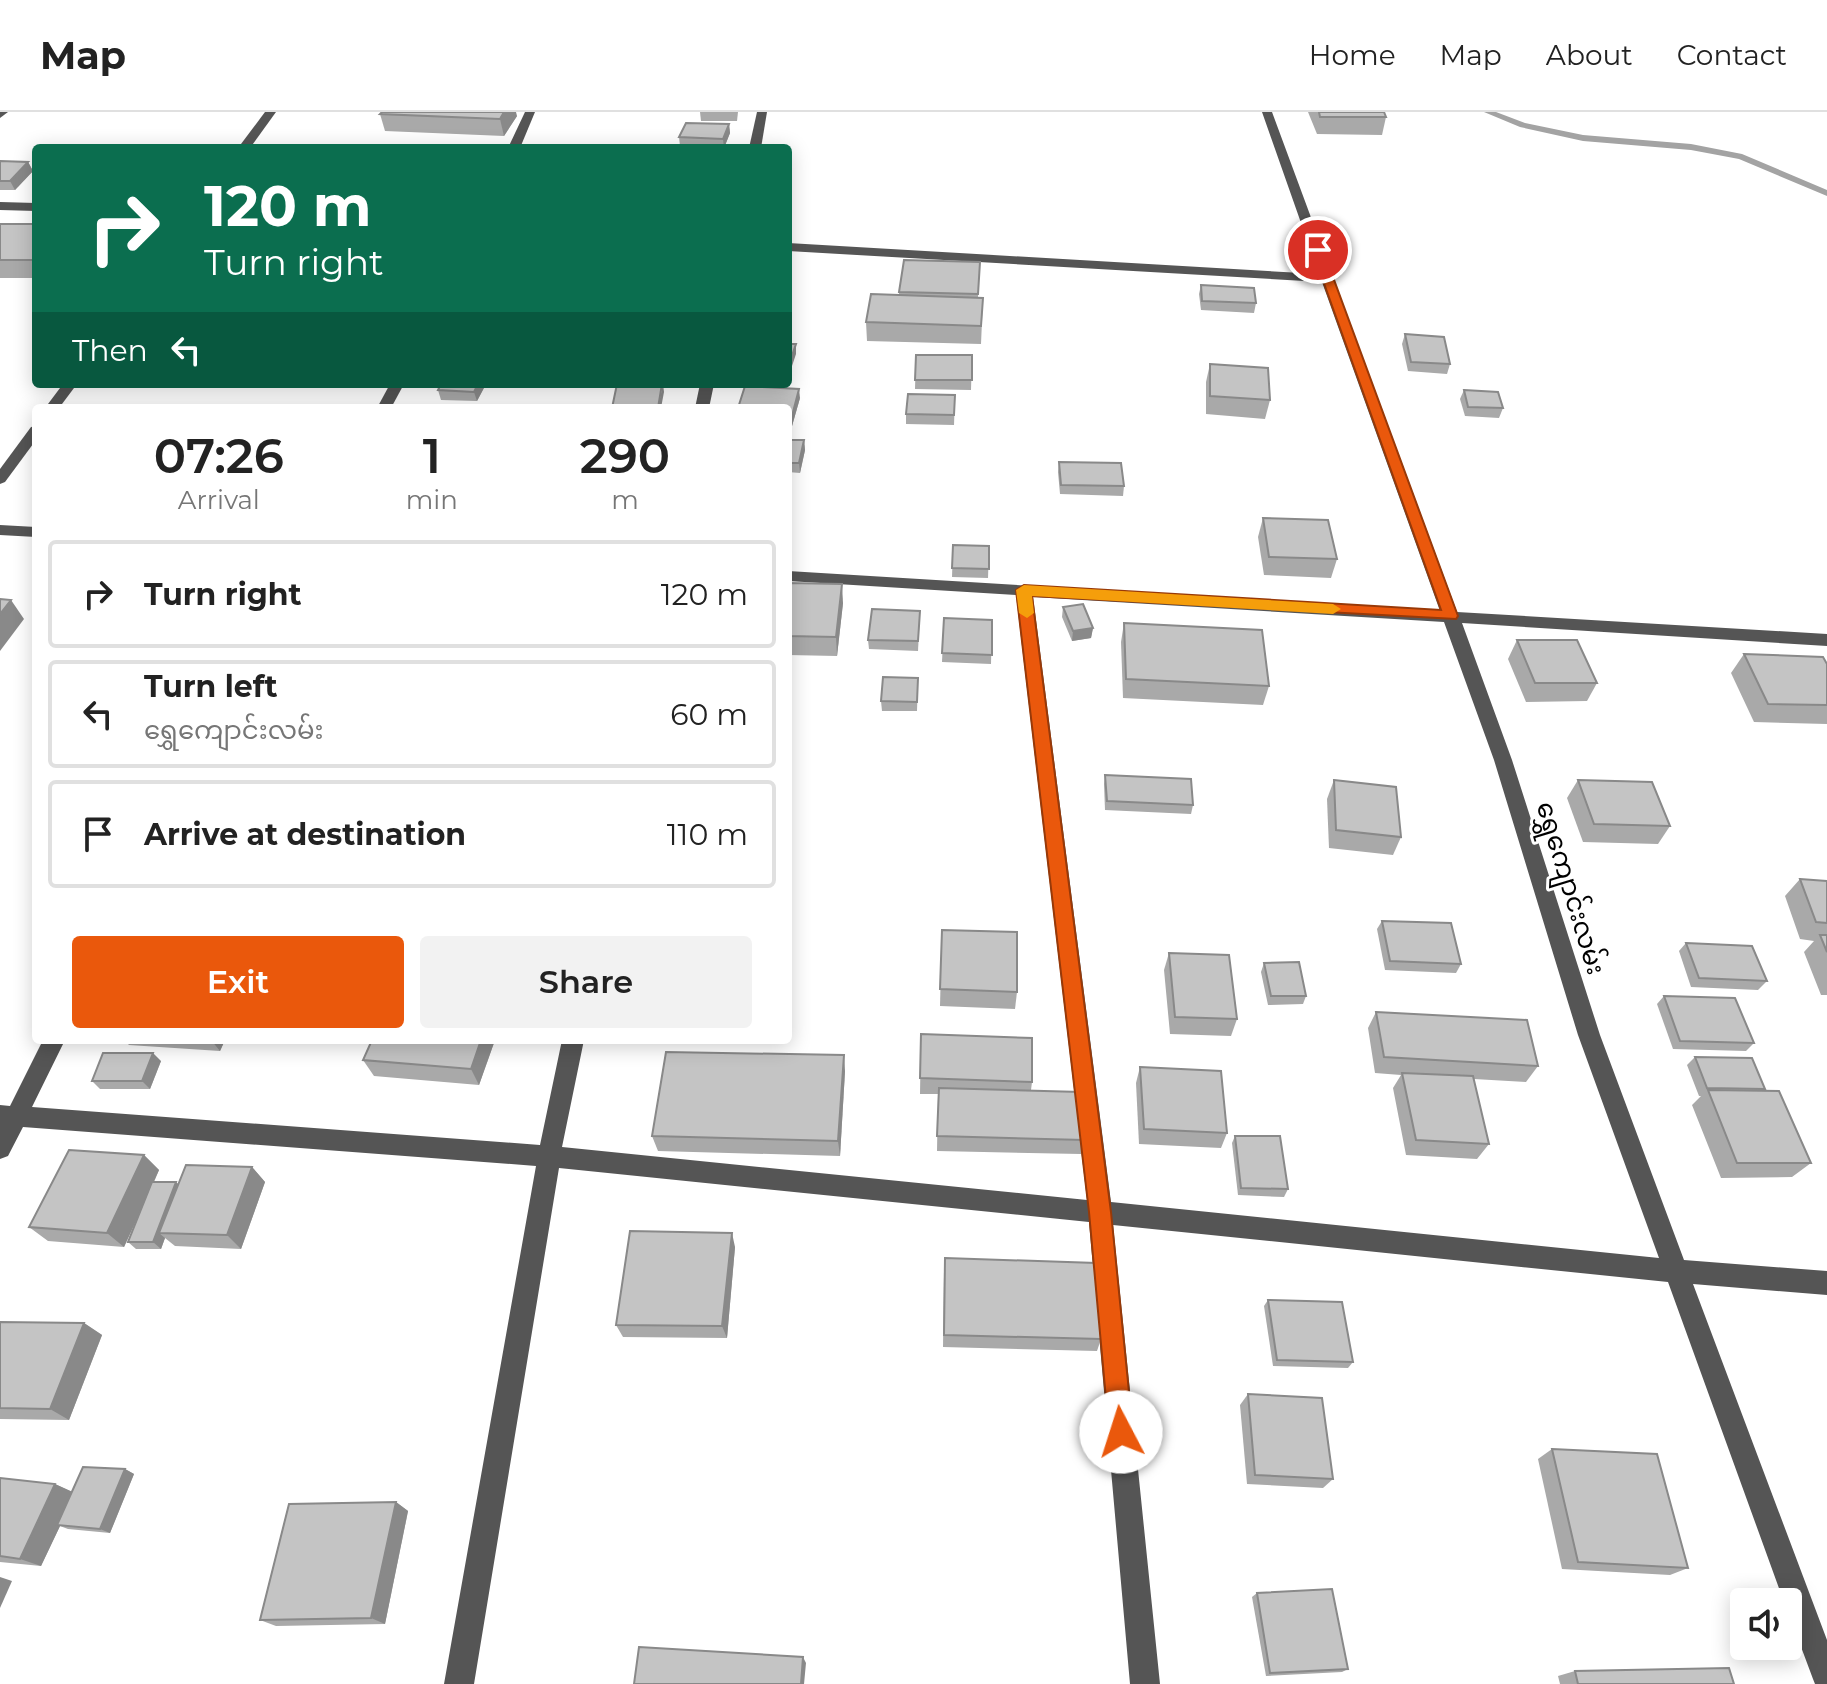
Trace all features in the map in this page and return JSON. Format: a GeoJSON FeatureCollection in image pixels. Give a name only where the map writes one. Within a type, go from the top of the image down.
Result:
{"type":"FeatureCollection","features":[{"type":"Feature","properties":{"kind":"street"},"geometry":{"type":"LineString","coordinates":[[247,144],[271,112]]}},
{"type":"Feature","properties":{"kind":"street"},"geometry":{"type":"LineString","coordinates":[[516,144],[530,112]]}},
{"type":"Feature","properties":{"kind":"street"},"geometry":{"type":"LineString","coordinates":[[756,144],[762,112]]}},
{"type":"Feature","properties":{"kind":"street","name":"ရွှေကျောင်းလမ်း"},"geometry":{"type":"LineString","coordinates":[[1267,112],[1503,760],[1589,1035],[1827,1679]]}},
{"type":"Feature","properties":{"kind":"street"},"geometry":{"type":"LineString","coordinates":[[0,206],[32,207]]}},
{"type":"Feature","properties":{"kind":"street"},"geometry":{"type":"LineString","coordinates":[[792,247],[1328,278]]}},
{"type":"Feature","properties":{"kind":"street"},"geometry":{"type":"LineString","coordinates":[[0,479],[32,435]]}},
{"type":"Feature","properties":{"kind":"street"},"geometry":{"type":"LineString","coordinates":[[0,530],[32,532]]}},
{"type":"Feature","properties":{"kind":"street"},"geometry":{"type":"LineString","coordinates":[[792,576],[1827,640]]}},
{"type":"Feature","properties":{"kind":"street"},"geometry":{"type":"LineString","coordinates":[[1024,590],[1100,1212],[1145,1684]]}},
{"type":"Feature","properties":{"kind":"street"},"geometry":{"type":"LineString","coordinates":[[0,1149],[7,1116],[52,1044]]}},
{"type":"Feature","properties":{"kind":"street"},"geometry":{"type":"LineString","coordinates":[[459,1684],[549,1156],[572,1044]]}},
{"type":"Feature","properties":{"kind":"street"},"geometry":{"type":"LineString","coordinates":[[7,1116],[549,1156],[1676,1271],[1827,1283]]}},
{"type":"Feature","properties":{"kind":"building"},"geometry":{"type":"Polygon","coordinates":[[[504,112],[500,119],[380,114],[504,112]]]}},
{"type":"Feature","properties":{"kind":"building"},"geometry":{"type":"Polygon","coordinates":[[[1319,112],[1384,112],[1386,117],[1320,117],[1319,112]]]}},
{"type":"Feature","properties":{"kind":"building"},"geometry":{"type":"Polygon","coordinates":[[[686,123],[729,124],[723,139],[679,137],[686,123]]]}},
{"type":"Feature","properties":{"kind":"building"},"geometry":{"type":"Polygon","coordinates":[[[0,161],[28,162],[10,181],[0,181],[0,161]]]}},
{"type":"Feature","properties":{"kind":"building"},"geometry":{"type":"Polygon","coordinates":[[[0,224],[32,224],[32,260],[0,260],[0,224]]]}},
{"type":"Feature","properties":{"kind":"building"},"geometry":{"type":"Polygon","coordinates":[[[904,260],[980,262],[978,294],[899,292],[904,260]]]}},
{"type":"Feature","properties":{"kind":"building"},"geometry":{"type":"Polygon","coordinates":[[[1201,285],[1254,288],[1256,303],[1202,301],[1201,285]]]}},
{"type":"Feature","properties":{"kind":"building"},"geometry":{"type":"Polygon","coordinates":[[[871,294],[983,298],[981,326],[866,322],[871,294]]]}},
{"type":"Feature","properties":{"kind":"building"},"geometry":{"type":"Polygon","coordinates":[[[1405,334],[1444,337],[1450,364],[1411,362],[1405,334]]]}},
{"type":"Feature","properties":{"kind":"building"},"geometry":{"type":"Polygon","coordinates":[[[916,355],[972,355],[972,380],[915,380],[916,355]]]}},
{"type":"Feature","properties":{"kind":"building"},"geometry":{"type":"Polygon","coordinates":[[[1210,364],[1268,368],[1270,400],[1210,396],[1210,364]]]}},
{"type":"Feature","properties":{"kind":"building"},"geometry":{"type":"Polygon","coordinates":[[[439,388],[476,388],[474,392],[439,388]]]}},
{"type":"Feature","properties":{"kind":"building"},"geometry":{"type":"Polygon","coordinates":[[[616,388],[661,388],[659,404],[613,404],[616,388]]]}},
{"type":"Feature","properties":{"kind":"building"},"geometry":{"type":"Polygon","coordinates":[[[744,388],[799,389],[792,416],[792,404],[739,404],[744,388]]]}},
{"type":"Feature","properties":{"kind":"building"},"geometry":{"type":"Polygon","coordinates":[[[1464,390],[1498,392],[1503,408],[1468,407],[1464,390]]]}},
{"type":"Feature","properties":{"kind":"building"},"geometry":{"type":"Polygon","coordinates":[[[908,394],[955,395],[954,415],[906,414],[908,394]]]}},
{"type":"Feature","properties":{"kind":"building"},"geometry":{"type":"Polygon","coordinates":[[[792,440],[804,440],[799,463],[792,463],[792,440]]]}},
{"type":"Feature","properties":{"kind":"building"},"geometry":{"type":"Polygon","coordinates":[[[1059,462],[1121,463],[1124,486],[1061,485],[1059,462]]]}},
{"type":"Feature","properties":{"kind":"building"},"geometry":{"type":"Polygon","coordinates":[[[1263,518],[1328,520],[1337,559],[1269,557],[1263,518]]]}},
{"type":"Feature","properties":{"kind":"building"},"geometry":{"type":"Polygon","coordinates":[[[953,545],[989,546],[989,569],[952,568],[953,545]]]}},
{"type":"Feature","properties":{"kind":"building"},"geometry":{"type":"Polygon","coordinates":[[[792,583],[842,584],[836,637],[792,636],[792,583]]]}},
{"type":"Feature","properties":{"kind":"building"},"geometry":{"type":"Polygon","coordinates":[[[0,599],[11,600],[0,614],[0,599]]]}},
{"type":"Feature","properties":{"kind":"building"},"geometry":{"type":"Polygon","coordinates":[[[1083,604],[1093,628],[1073,631],[1063,607],[1083,604]]]}},
{"type":"Feature","properties":{"kind":"building"},"geometry":{"type":"Polygon","coordinates":[[[872,609],[920,611],[918,641],[868,640],[872,609]]]}},
{"type":"Feature","properties":{"kind":"building"},"geometry":{"type":"Polygon","coordinates":[[[944,618],[992,620],[992,655],[942,653],[944,618]]]}},
{"type":"Feature","properties":{"kind":"building"},"geometry":{"type":"Polygon","coordinates":[[[1124,623],[1262,630],[1269,686],[1126,679],[1124,623]]]}},
{"type":"Feature","properties":{"kind":"building"},"geometry":{"type":"Polygon","coordinates":[[[1517,640],[1577,640],[1597,683],[1535,683],[1517,640]]]}},
{"type":"Feature","properties":{"kind":"building"},"geometry":{"type":"Polygon","coordinates":[[[1744,654],[1823,657],[1827,664],[1827,705],[1768,704],[1744,654]]]}},
{"type":"Feature","properties":{"kind":"building"},"geometry":{"type":"Polygon","coordinates":[[[883,677],[918,678],[917,702],[881,701],[883,677]]]}},
{"type":"Feature","properties":{"kind":"building"},"geometry":{"type":"Polygon","coordinates":[[[1105,775],[1191,779],[1193,805],[1107,801],[1105,775]]]}},
{"type":"Feature","properties":{"kind":"building"},"geometry":{"type":"Polygon","coordinates":[[[1334,780],[1396,787],[1401,837],[1336,830],[1334,780]]]}},
{"type":"Feature","properties":{"kind":"building"},"geometry":{"type":"Polygon","coordinates":[[[1578,780],[1652,782],[1670,826],[1594,824],[1578,780]]]}},
{"type":"Feature","properties":{"kind":"building"},"geometry":{"type":"Polygon","coordinates":[[[1800,879],[1827,881],[1827,923],[1816,922],[1800,879]]]}},
{"type":"Feature","properties":{"kind":"building"},"geometry":{"type":"Polygon","coordinates":[[[1382,921],[1451,923],[1461,964],[1390,961],[1382,921]]]}},
{"type":"Feature","properties":{"kind":"building"},"geometry":{"type":"Polygon","coordinates":[[[942,930],[1017,932],[1017,992],[940,989],[942,930]]]}},
{"type":"Feature","properties":{"kind":"building"},"geometry":{"type":"Polygon","coordinates":[[[1820,935],[1827,935],[1827,952],[1820,935]]]}},
{"type":"Feature","properties":{"kind":"building"},"geometry":{"type":"Polygon","coordinates":[[[1686,943],[1752,946],[1767,981],[1699,978],[1686,943]]]}},
{"type":"Feature","properties":{"kind":"building"},"geometry":{"type":"Polygon","coordinates":[[[1169,953],[1229,955],[1237,1019],[1175,1017],[1169,953]]]}},
{"type":"Feature","properties":{"kind":"building"},"geometry":{"type":"Polygon","coordinates":[[[1299,962],[1306,996],[1271,996],[1264,963],[1299,962]]]}},
{"type":"Feature","properties":{"kind":"building"},"geometry":{"type":"Polygon","coordinates":[[[1664,996],[1735,998],[1754,1043],[1680,1041],[1664,996]]]}},
{"type":"Feature","properties":{"kind":"building"},"geometry":{"type":"Polygon","coordinates":[[[1376,1012],[1527,1020],[1538,1066],[1384,1057],[1376,1012]]]}},
{"type":"Feature","properties":{"kind":"building"},"geometry":{"type":"Polygon","coordinates":[[[921,1034],[1032,1038],[1032,1082],[920,1078],[921,1034]]]}},
{"type":"Feature","properties":{"kind":"building"},"geometry":{"type":"Polygon","coordinates":[[[370,1044],[480,1044],[471,1069],[363,1060],[370,1044]]]}},
{"type":"Feature","properties":{"kind":"building"},"geometry":{"type":"Polygon","coordinates":[[[666,1052],[844,1055],[838,1141],[652,1136],[666,1052]]]}},
{"type":"Feature","properties":{"kind":"building"},"geometry":{"type":"Polygon","coordinates":[[[103,1053],[153,1053],[142,1081],[92,1081],[103,1053]]]}},
{"type":"Feature","properties":{"kind":"building"},"geometry":{"type":"Polygon","coordinates":[[[1695,1057],[1752,1058],[1765,1089],[1707,1088],[1695,1057]]]}},
{"type":"Feature","properties":{"kind":"building"},"geometry":{"type":"Polygon","coordinates":[[[1140,1067],[1221,1071],[1227,1133],[1144,1129],[1140,1067]]]}},
{"type":"Feature","properties":{"kind":"building"},"geometry":{"type":"Polygon","coordinates":[[[1402,1073],[1473,1076],[1489,1144],[1416,1140],[1402,1073]]]}},
{"type":"Feature","properties":{"kind":"building"},"geometry":{"type":"Polygon","coordinates":[[[939,1088],[1081,1092],[1084,1140],[937,1136],[939,1088]]]}},
{"type":"Feature","properties":{"kind":"building"},"geometry":{"type":"Polygon","coordinates":[[[1708,1090],[1779,1091],[1811,1163],[1737,1163],[1708,1090]]]}},
{"type":"Feature","properties":{"kind":"building"},"geometry":{"type":"Polygon","coordinates":[[[1235,1136],[1280,1136],[1288,1189],[1241,1188],[1235,1136]]]}},
{"type":"Feature","properties":{"kind":"building"},"geometry":{"type":"Polygon","coordinates":[[[69,1150],[144,1155],[107,1233],[29,1227],[69,1150]]]}},
{"type":"Feature","properties":{"kind":"building"},"geometry":{"type":"Polygon","coordinates":[[[186,1165],[252,1167],[227,1235],[159,1233],[186,1165]]]}},
{"type":"Feature","properties":{"kind":"building"},"geometry":{"type":"Polygon","coordinates":[[[152,1182],[176,1182],[153,1242],[128,1242],[152,1182]]]}},
{"type":"Feature","properties":{"kind":"building"},"geometry":{"type":"Polygon","coordinates":[[[630,1231],[732,1233],[722,1326],[616,1325],[630,1231]]]}},
{"type":"Feature","properties":{"kind":"building"},"geometry":{"type":"Polygon","coordinates":[[[945,1258],[1096,1263],[1101,1339],[944,1335],[945,1258]]]}},
{"type":"Feature","properties":{"kind":"building"},"geometry":{"type":"Polygon","coordinates":[[[1268,1300],[1342,1302],[1353,1362],[1277,1360],[1268,1300]]]}},
{"type":"Feature","properties":{"kind":"building"},"geometry":{"type":"Polygon","coordinates":[[[0,1322],[84,1323],[50,1409],[0,1408],[0,1322]]]}},
{"type":"Feature","properties":{"kind":"building"},"geometry":{"type":"Polygon","coordinates":[[[1248,1394],[1322,1398],[1333,1479],[1255,1475],[1248,1394]]]}},
{"type":"Feature","properties":{"kind":"building"},"geometry":{"type":"Polygon","coordinates":[[[1552,1449],[1657,1454],[1688,1568],[1578,1562],[1552,1449]]]}},
{"type":"Feature","properties":{"kind":"building"},"geometry":{"type":"Polygon","coordinates":[[[83,1467],[125,1469],[100,1529],[57,1525],[83,1467]]]}},
{"type":"Feature","properties":{"kind":"building"},"geometry":{"type":"Polygon","coordinates":[[[0,1478],[55,1484],[20,1559],[0,1556],[0,1478]]]}},
{"type":"Feature","properties":{"kind":"building"},"geometry":{"type":"Polygon","coordinates":[[[396,1502],[371,1618],[260,1620],[289,1504],[396,1502]]]}},
{"type":"Feature","properties":{"kind":"building"},"geometry":{"type":"Polygon","coordinates":[[[1332,1589],[1348,1669],[1270,1673],[1257,1593],[1332,1589]]]}},
{"type":"Feature","properties":{"kind":"building"},"geometry":{"type":"Polygon","coordinates":[[[639,1647],[803,1657],[801,1684],[634,1684],[639,1647]]]}},
{"type":"Feature","properties":{"kind":"building"},"geometry":{"type":"Polygon","coordinates":[[[1729,1668],[1734,1684],[1578,1684],[1575,1671],[1729,1668]]]}},
{"type":"Feature","properties":{"kind":"waterway"},"geometry":{"type":"LineString","coordinates":[[1488,112],[1523,125],[1583,138],[1691,147],[1742,157],[1827,193]]}},
{"type":"Feature","properties":{"kind":"slow traffic"},"geometry":{"type":"LineString","coordinates":[[1027,613],[1024,590],[1333,609]]}},
{"type":"Feature","properties":{"kind":"route"},"geometry":{"type":"LineString","coordinates":[[1121,1432],[1100,1212],[1024,590],[1451,616],[1318,250]]}}]}
